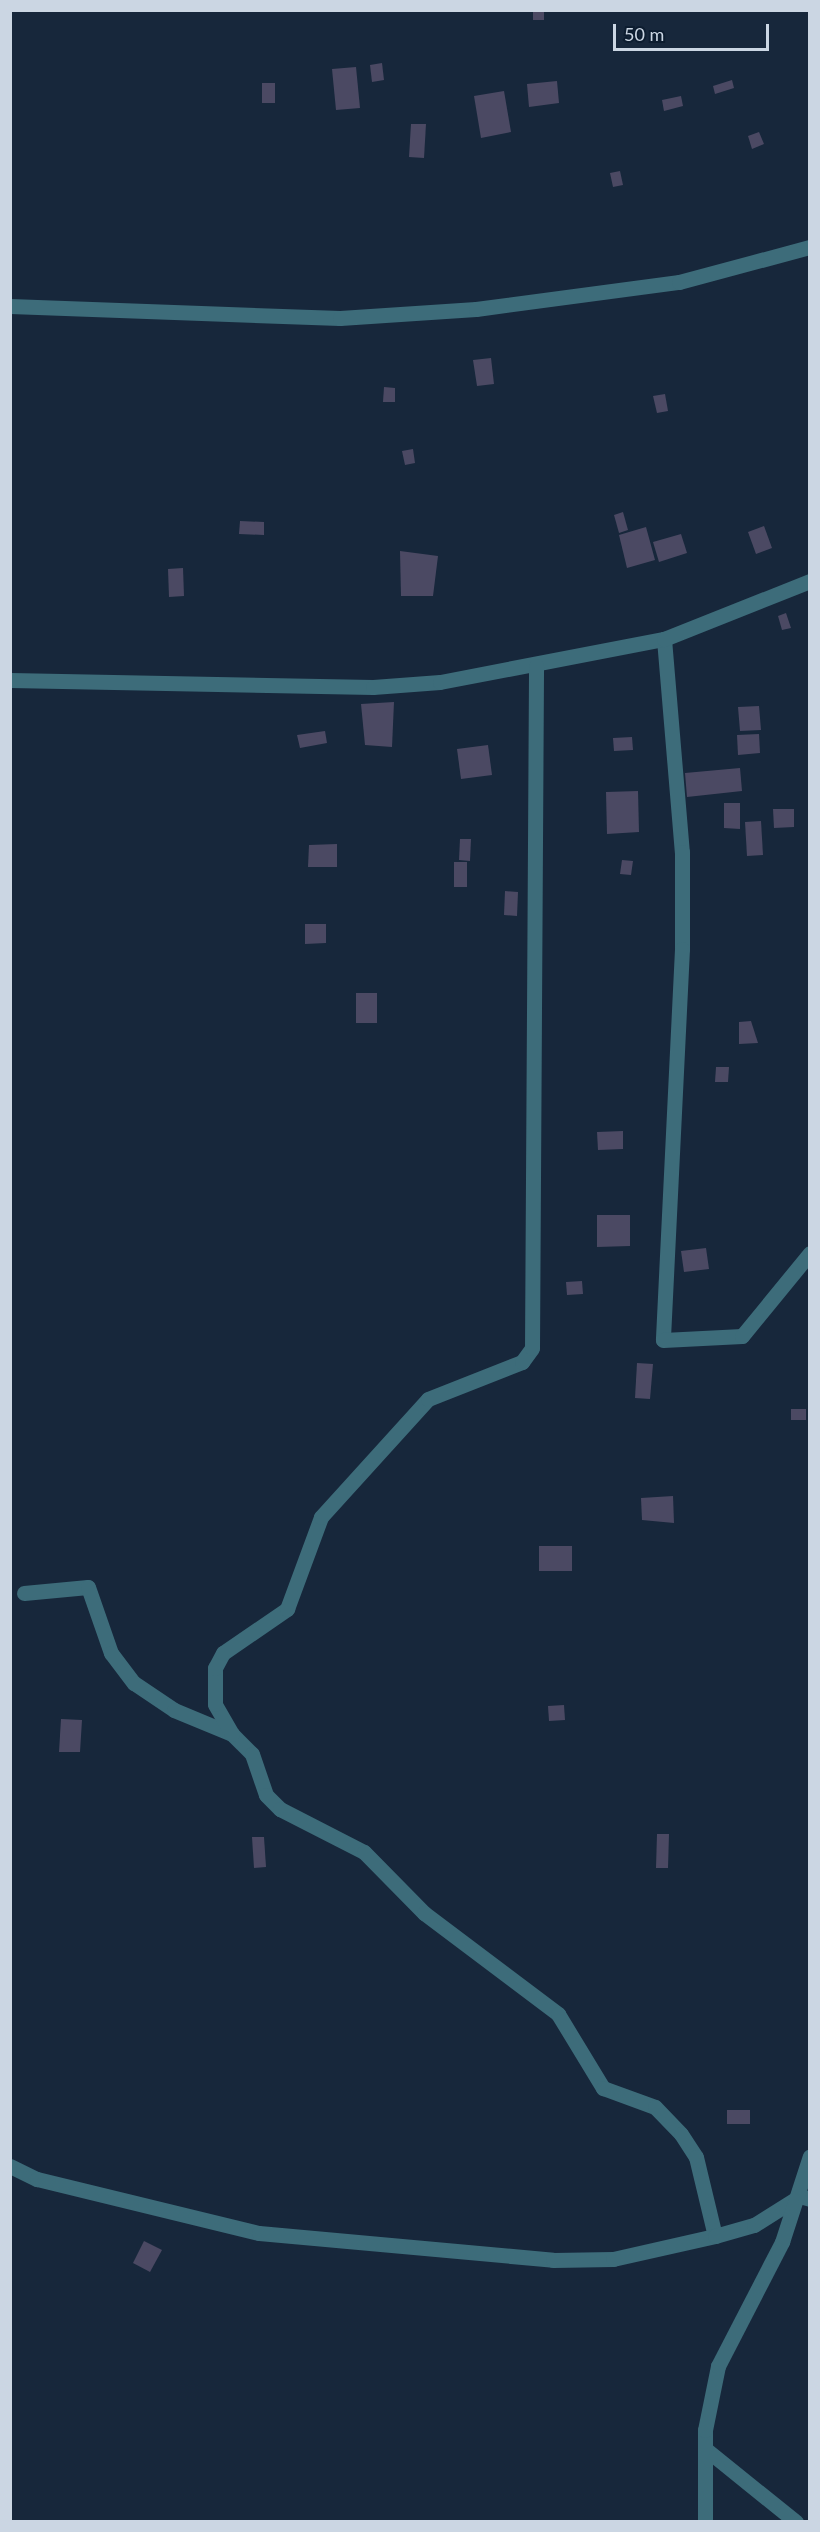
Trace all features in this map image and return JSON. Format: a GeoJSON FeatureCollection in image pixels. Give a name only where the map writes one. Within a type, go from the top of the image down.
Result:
{"type":"FeatureCollection","features":[{"type":"Feature","properties":{"kind":"street"},"geometry":{"type":"LineString","coordinates":[[10,306],[339,318],[476,309],[679,282],[810,247]]}},
{"type":"Feature","properties":{"kind":"street"},"geometry":{"type":"LineString","coordinates":[[10,680],[373,687],[536,666],[664,639],[810,581]]}},
{"type":"Feature","properties":{"kind":"street"},"geometry":{"type":"LineString","coordinates":[[664,639],[682,916],[663,1340],[742,1336],[810,1253]]}},
{"type":"Feature","properties":{"kind":"street"},"geometry":{"type":"LineString","coordinates":[[536,666],[532,1348],[522,1362],[428,1399],[321,1517],[287,1609],[223,1653],[215,1668],[214,1704],[232,1734],[252,1754],[266,1795],[280,1809],[381,1865],[424,1913],[558,2014],[603,2088],[663,2113],[696,2157],[715,2236]]}},
{"type":"Feature","properties":{"kind":"street"},"geometry":{"type":"LineString","coordinates":[[24,1593],[88,1587],[120,1670],[174,1710],[232,1734]]}},
{"type":"Feature","properties":{"kind":"street"},"geometry":{"type":"LineString","coordinates":[[705,2522],[708,2451],[705,2430],[718,2366],[805,2197],[810,2157]]}},
{"type":"Feature","properties":{"kind":"street"},"geometry":{"type":"LineString","coordinates":[[10,2166],[37,2179],[259,2234],[554,2260],[613,2259],[715,2236],[754,2225],[805,2197]]}},
{"type":"Feature","properties":{"kind":"street"},"geometry":{"type":"LineString","coordinates":[[708,2451],[796,2522]]}},
{"type":"Feature","properties":{"kind":"building"},"geometry":{"type":"Polygon","coordinates":[[[533,10],[544,10],[544,20],[533,20],[533,10]]]}},
{"type":"Feature","properties":{"kind":"building"},"geometry":{"type":"Polygon","coordinates":[[[382,63],[384,80],[372,82],[370,65],[382,63]]]}},
{"type":"Feature","properties":{"kind":"building"},"geometry":{"type":"Polygon","coordinates":[[[356,67],[360,108],[336,110],[332,69],[356,67]]]}},
{"type":"Feature","properties":{"kind":"building"},"geometry":{"type":"Polygon","coordinates":[[[732,80],[734,88],[715,94],[713,86],[732,80]]]}},
{"type":"Feature","properties":{"kind":"building"},"geometry":{"type":"Polygon","coordinates":[[[557,81],[559,103],[529,107],[527,84],[557,81]]]}},
{"type":"Feature","properties":{"kind":"building"},"geometry":{"type":"Polygon","coordinates":[[[262,83],[275,83],[275,103],[262,103],[262,83]]]}},
{"type":"Feature","properties":{"kind":"building"},"geometry":{"type":"Polygon","coordinates":[[[504,91],[511,132],[481,138],[474,96],[504,91]]]}},
{"type":"Feature","properties":{"kind":"building"},"geometry":{"type":"Polygon","coordinates":[[[681,96],[683,106],[664,111],[662,100],[681,96]]]}},
{"type":"Feature","properties":{"kind":"building"},"geometry":{"type":"Polygon","coordinates":[[[411,124],[426,124],[424,158],[409,157],[411,124]]]}},
{"type":"Feature","properties":{"kind":"building"},"geometry":{"type":"Polygon","coordinates":[[[759,132],[764,144],[752,149],[748,136],[759,132]]]}},
{"type":"Feature","properties":{"kind":"building"},"geometry":{"type":"Polygon","coordinates":[[[620,171],[623,185],[613,187],[610,173],[620,171]]]}},
{"type":"Feature","properties":{"kind":"building"},"geometry":{"type":"Polygon","coordinates":[[[491,358],[494,384],[477,386],[473,360],[491,358]]]}},
{"type":"Feature","properties":{"kind":"building"},"geometry":{"type":"Polygon","coordinates":[[[384,387],[395,388],[395,402],[383,402],[384,387]]]}},
{"type":"Feature","properties":{"kind":"building"},"geometry":{"type":"Polygon","coordinates":[[[665,394],[668,411],[657,413],[653,396],[665,394]]]}},
{"type":"Feature","properties":{"kind":"building"},"geometry":{"type":"Polygon","coordinates":[[[413,449],[415,463],[405,465],[402,451],[413,449]]]}},
{"type":"Feature","properties":{"kind":"building"},"geometry":{"type":"Polygon","coordinates":[[[623,512],[628,530],[619,533],[614,515],[623,512]]]}},
{"type":"Feature","properties":{"kind":"building"},"geometry":{"type":"Polygon","coordinates":[[[240,521],[264,522],[264,535],[239,534],[240,521]]]}},
{"type":"Feature","properties":{"kind":"building"},"geometry":{"type":"Polygon","coordinates":[[[764,526],[772,548],[756,554],[748,532],[764,526]]]}},
{"type":"Feature","properties":{"kind":"building"},"geometry":{"type":"Polygon","coordinates":[[[646,527],[655,560],[627,568],[619,535],[646,527]]]}},
{"type":"Feature","properties":{"kind":"building"},"geometry":{"type":"Polygon","coordinates":[[[681,534],[687,553],[659,562],[653,542],[681,534]]]}},
{"type":"Feature","properties":{"kind":"building"},"geometry":{"type":"Polygon","coordinates":[[[400,551],[438,556],[433,596],[401,596],[400,551]]]}},
{"type":"Feature","properties":{"kind":"building"},"geometry":{"type":"Polygon","coordinates":[[[183,568],[184,596],[169,597],[168,569],[183,568]]]}},
{"type":"Feature","properties":{"kind":"building"},"geometry":{"type":"Polygon","coordinates":[[[786,613],[791,628],[782,630],[778,616],[786,613]]]}},
{"type":"Feature","properties":{"kind":"building"},"geometry":{"type":"Polygon","coordinates":[[[394,702],[392,747],[365,745],[361,704],[394,702]]]}},
{"type":"Feature","properties":{"kind":"building"},"geometry":{"type":"Polygon","coordinates":[[[759,706],[761,730],[740,731],[738,707],[759,706]]]}},
{"type":"Feature","properties":{"kind":"building"},"geometry":{"type":"Polygon","coordinates":[[[325,731],[327,743],[300,748],[297,735],[325,731]]]}},
{"type":"Feature","properties":{"kind":"building"},"geometry":{"type":"Polygon","coordinates":[[[759,734],[760,753],[738,755],[737,735],[759,734]]]}},
{"type":"Feature","properties":{"kind":"building"},"geometry":{"type":"Polygon","coordinates":[[[632,737],[633,750],[614,751],[613,738],[632,737]]]}},
{"type":"Feature","properties":{"kind":"building"},"geometry":{"type":"Polygon","coordinates":[[[488,745],[492,775],[461,779],[457,749],[488,745]]]}},
{"type":"Feature","properties":{"kind":"building"},"geometry":{"type":"Polygon","coordinates":[[[740,768],[742,791],[687,797],[685,773],[740,768]]]}},
{"type":"Feature","properties":{"kind":"building"},"geometry":{"type":"Polygon","coordinates":[[[638,791],[639,832],[607,834],[606,792],[638,791]]]}},
{"type":"Feature","properties":{"kind":"building"},"geometry":{"type":"Polygon","coordinates":[[[724,803],[740,803],[740,829],[724,828],[724,803]]]}},
{"type":"Feature","properties":{"kind":"building"},"geometry":{"type":"Polygon","coordinates":[[[773,809],[794,809],[794,827],[774,828],[773,809]]]}},
{"type":"Feature","properties":{"kind":"building"},"geometry":{"type":"Polygon","coordinates":[[[761,821],[763,855],[747,856],[745,822],[761,821]]]}},
{"type":"Feature","properties":{"kind":"building"},"geometry":{"type":"Polygon","coordinates":[[[460,839],[471,839],[470,861],[459,860],[460,839]]]}},
{"type":"Feature","properties":{"kind":"building"},"geometry":{"type":"Polygon","coordinates":[[[337,844],[337,867],[308,867],[309,845],[337,844]]]}},
{"type":"Feature","properties":{"kind":"building"},"geometry":{"type":"Polygon","coordinates":[[[622,860],[633,861],[631,875],[620,874],[622,860]]]}},
{"type":"Feature","properties":{"kind":"building"},"geometry":{"type":"Polygon","coordinates":[[[454,862],[467,862],[467,887],[454,887],[454,862]]]}},
{"type":"Feature","properties":{"kind":"building"},"geometry":{"type":"Polygon","coordinates":[[[505,891],[518,892],[517,916],[504,915],[505,891]]]}},
{"type":"Feature","properties":{"kind":"building"},"geometry":{"type":"Polygon","coordinates":[[[305,924],[326,924],[326,943],[305,944],[305,924]]]}},
{"type":"Feature","properties":{"kind":"building"},"geometry":{"type":"Polygon","coordinates":[[[356,993],[377,993],[377,1023],[356,1023],[356,993]]]}},
{"type":"Feature","properties":{"kind":"building"},"geometry":{"type":"Polygon","coordinates":[[[751,1021],[758,1043],[739,1044],[739,1022],[751,1021]]]}},
{"type":"Feature","properties":{"kind":"building"},"geometry":{"type":"Polygon","coordinates":[[[716,1067],[729,1067],[728,1082],[715,1082],[716,1067]]]}},
{"type":"Feature","properties":{"kind":"building"},"geometry":{"type":"Polygon","coordinates":[[[623,1131],[623,1149],[598,1150],[597,1132],[623,1131]]]}},
{"type":"Feature","properties":{"kind":"building"},"geometry":{"type":"Polygon","coordinates":[[[597,1215],[630,1215],[630,1246],[597,1247],[597,1215]]]}},
{"type":"Feature","properties":{"kind":"building"},"geometry":{"type":"Polygon","coordinates":[[[706,1248],[709,1269],[684,1272],[681,1251],[706,1248]]]}},
{"type":"Feature","properties":{"kind":"building"},"geometry":{"type":"Polygon","coordinates":[[[582,1281],[583,1294],[567,1295],[566,1282],[582,1281]]]}},
{"type":"Feature","properties":{"kind":"building"},"geometry":{"type":"Polygon","coordinates":[[[637,1363],[653,1364],[650,1399],[635,1398],[637,1363]]]}},
{"type":"Feature","properties":{"kind":"building"},"geometry":{"type":"Polygon","coordinates":[[[791,1409],[806,1409],[806,1420],[791,1420],[791,1409]]]}},
{"type":"Feature","properties":{"kind":"building"},"geometry":{"type":"Polygon","coordinates":[[[673,1496],[674,1523],[642,1520],[641,1498],[673,1496]]]}},
{"type":"Feature","properties":{"kind":"building"},"geometry":{"type":"Polygon","coordinates":[[[539,1546],[572,1546],[572,1571],[539,1571],[539,1546]]]}},
{"type":"Feature","properties":{"kind":"building"},"geometry":{"type":"Polygon","coordinates":[[[564,1705],[565,1720],[549,1721],[548,1706],[564,1705]]]}},
{"type":"Feature","properties":{"kind":"building"},"geometry":{"type":"Polygon","coordinates":[[[61,1719],[82,1720],[80,1752],[59,1752],[61,1719]]]}},
{"type":"Feature","properties":{"kind":"building"},"geometry":{"type":"Polygon","coordinates":[[[657,1834],[669,1834],[668,1868],[656,1868],[657,1834]]]}},
{"type":"Feature","properties":{"kind":"building"},"geometry":{"type":"Polygon","coordinates":[[[252,1837],[264,1837],[266,1867],[254,1868],[252,1837]]]}},
{"type":"Feature","properties":{"kind":"building"},"geometry":{"type":"Polygon","coordinates":[[[727,2110],[750,2110],[750,2124],[727,2124],[727,2110]]]}},
{"type":"Feature","properties":{"kind":"building"},"geometry":{"type":"Polygon","coordinates":[[[144,2241],[162,2250],[150,2272],[133,2263],[144,2241]]]}}]}
